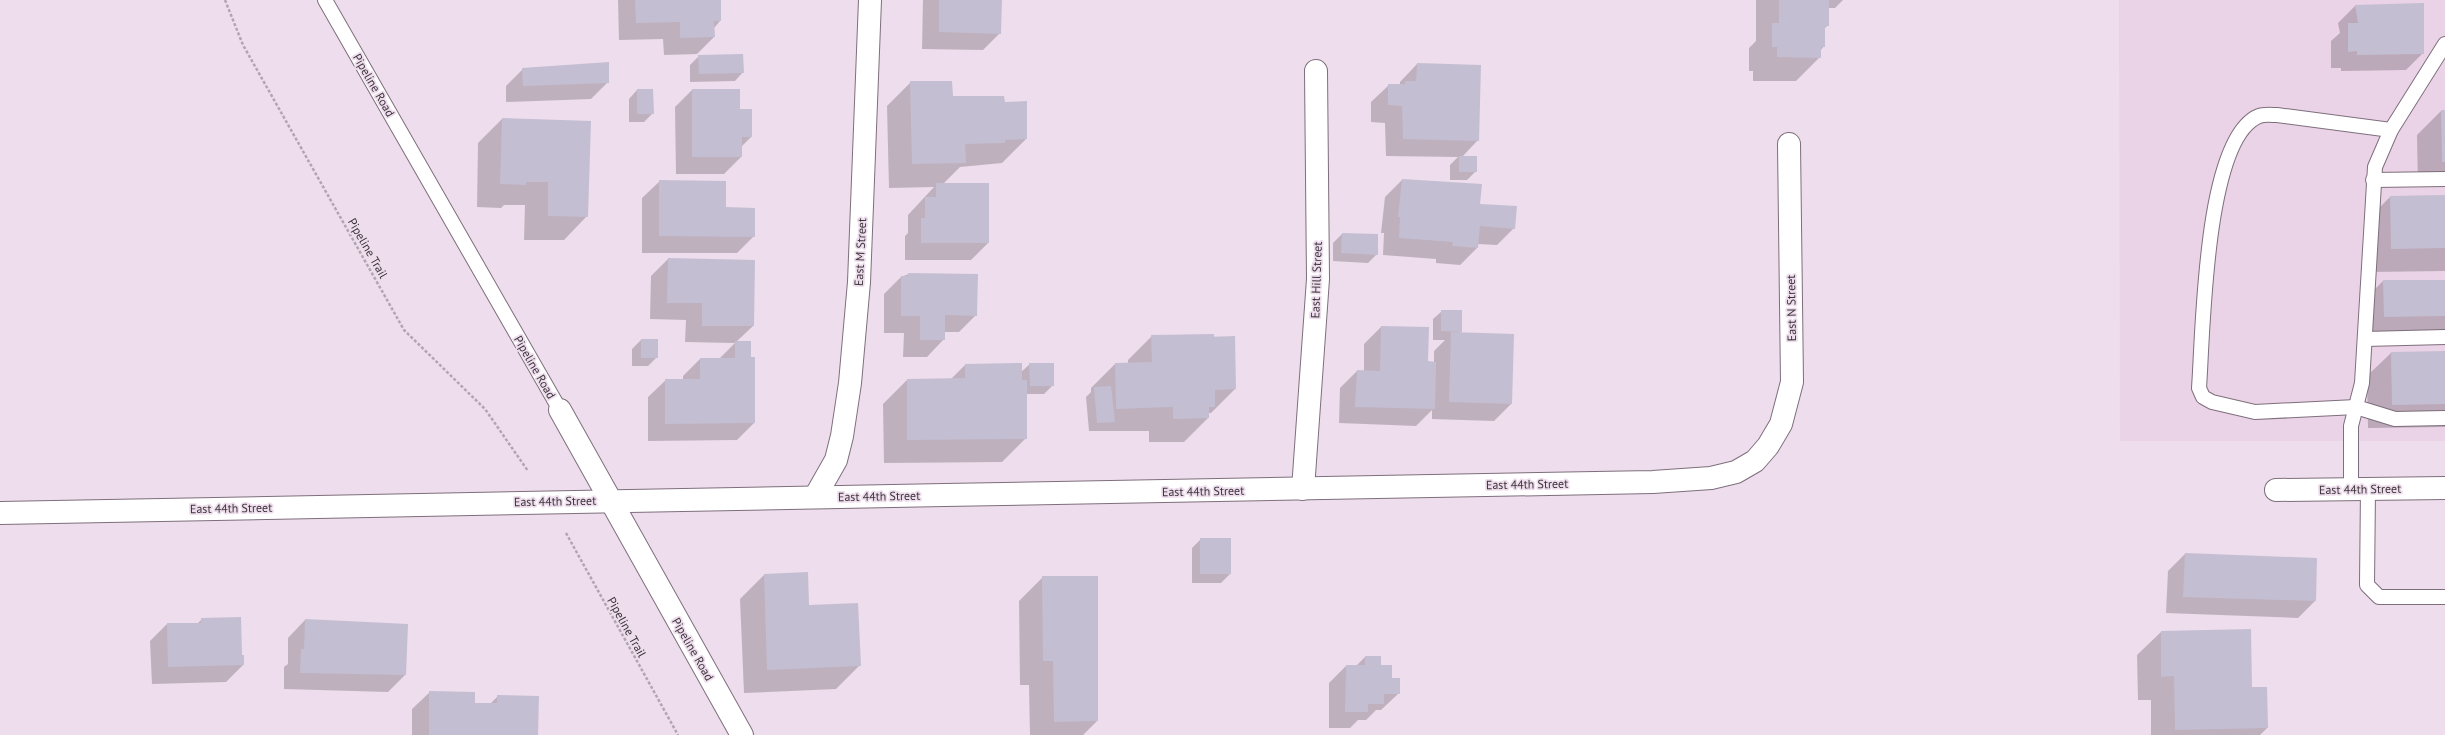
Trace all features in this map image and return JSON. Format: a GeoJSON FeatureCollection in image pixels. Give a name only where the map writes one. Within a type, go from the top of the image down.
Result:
{"type":"FeatureCollection","features":[{"type":"Feature","properties":{"kind":"street","name":"East M Street"},"geometry":{"type":"LineString","coordinates":[[815,497],[836,460],[842,436],[850,383],[858,282],[870,0]]}},
{"type":"Feature","properties":{"kind":"street","name":"East Hill Street"},"geometry":{"type":"LineString","coordinates":[[1303,489],[1318,279],[1316,71]]}},
{"type":"Feature","properties":{"kind":"street","name":"East N Street"},"geometry":{"type":"LineString","coordinates":[[1755,461],[1768,446],[1781,424],[1792,382],[1789,144]]}},
{"type":"Feature","properties":{"kind":"street","name":"Pipeline Road"},"geometry":{"type":"LineString","coordinates":[[560,410],[609,500],[742,735]]}},
{"type":"Feature","properties":{"kind":"street","name":"East 44th Street"},"geometry":{"type":"LineString","coordinates":[[0,513],[609,500],[1653,482],[1710,478],[1736,472],[1755,461]]}},
{"type":"Feature","properties":{"kind":"street","name":"East 44th Street"},"geometry":{"type":"LineString","coordinates":[[2276,490],[2445,488]]}},
{"type":"Feature","properties":{"kind":"lane","name":"Pipeline Road"},"geometry":{"type":"LineString","coordinates":[[325,0],[560,410]]}},
{"type":"Feature","properties":{"kind":"lane"},"geometry":{"type":"LineString","coordinates":[[2445,44],[2391,130],[2375,167],[2373,180],[2362,382],[2351,426],[2360,489],[2367,585],[2379,596],[2445,597]]}},
{"type":"Feature","properties":{"kind":"lane"},"geometry":{"type":"LineString","coordinates":[[2391,130],[2277,115],[2260,115],[2249,122],[2236,140],[2222,174],[2211,222],[2199,388],[2203,397],[2212,402],[2255,412],[2356,407],[2395,419],[2445,418]]}},
{"type":"Feature","properties":{"kind":"lane"},"geometry":{"type":"LineString","coordinates":[[2373,180],[2445,179]]}},
{"type":"Feature","properties":{"kind":"lane"},"geometry":{"type":"LineString","coordinates":[[2365,339],[2445,337]]}},
{"type":"Feature","properties":{"kind":"path","name":"Pipeline Trail"},"geometry":{"type":"LineString","coordinates":[[226,0],[243,45],[404,330],[485,409],[529,473]]}},
{"type":"Feature","properties":{"kind":"path","name":"Pipeline Trail"},"geometry":{"type":"LineString","coordinates":[[565,531],[678,735]]}},
{"type":"Feature","properties":{"kind":"shaded area"},"geometry":{"type":"Polygon","coordinates":[[[2119,0],[2445,0],[2445,441],[2120,441],[2119,0]]]}},
{"type":"Feature","properties":{"kind":"building"},"geometry":{"type":"Polygon","coordinates":[[[635,0],[721,0],[721,21],[714,21],[715,37],[680,38],[680,22],[636,23],[635,0]]]}},
{"type":"Feature","properties":{"kind":"building"},"geometry":{"type":"Polygon","coordinates":[[[939,0],[1002,0],[1001,34],[939,32],[939,0]]]}},
{"type":"Feature","properties":{"kind":"building"},"geometry":{"type":"Polygon","coordinates":[[[1779,0],[1829,0],[1829,26],[1825,26],[1825,47],[1821,47],[1821,58],[1777,57],[1777,47],[1772,47],[1772,23],[1779,23],[1779,0]]]}},
{"type":"Feature","properties":{"kind":"building"},"geometry":{"type":"Polygon","coordinates":[[[2424,3],[2424,54],[2357,55],[2357,51],[2348,52],[2348,23],[2358,23],[2355,5],[2424,3]]]}},
{"type":"Feature","properties":{"kind":"building"},"geometry":{"type":"Polygon","coordinates":[[[743,54],[744,73],[699,74],[698,55],[743,54]]]}},
{"type":"Feature","properties":{"kind":"building"},"geometry":{"type":"Polygon","coordinates":[[[609,62],[609,83],[523,86],[522,68],[609,62]]]}},
{"type":"Feature","properties":{"kind":"building"},"geometry":{"type":"Polygon","coordinates":[[[1417,63],[1481,65],[1479,141],[1403,139],[1402,106],[1388,105],[1388,84],[1405,84],[1405,81],[1416,81],[1417,63]]]}},
{"type":"Feature","properties":{"kind":"building"},"geometry":{"type":"Polygon","coordinates":[[[910,81],[952,81],[953,96],[1004,96],[1005,102],[1027,101],[1027,139],[1005,140],[1005,143],[965,144],[966,163],[912,164],[910,81]]]}},
{"type":"Feature","properties":{"kind":"building"},"geometry":{"type":"Polygon","coordinates":[[[637,89],[653,89],[654,114],[637,114],[637,89]]]}},
{"type":"Feature","properties":{"kind":"building"},"geometry":{"type":"Polygon","coordinates":[[[692,89],[740,89],[740,109],[752,109],[752,137],[742,137],[742,157],[692,157],[692,89]]]}},
{"type":"Feature","properties":{"kind":"building"},"geometry":{"type":"Polygon","coordinates":[[[2441,110],[2445,110],[2445,162],[2442,162],[2441,110]]]}},
{"type":"Feature","properties":{"kind":"building"},"geometry":{"type":"Polygon","coordinates":[[[502,118],[591,121],[588,217],[548,216],[548,182],[526,182],[526,185],[500,184],[502,118]]]}},
{"type":"Feature","properties":{"kind":"building"},"geometry":{"type":"Polygon","coordinates":[[[1459,156],[1477,156],[1477,172],[1459,172],[1459,156]]]}},
{"type":"Feature","properties":{"kind":"building"},"geometry":{"type":"Polygon","coordinates":[[[1402,179],[1482,184],[1480,204],[1517,206],[1515,229],[1480,226],[1478,248],[1452,246],[1453,242],[1399,238],[1400,217],[1398,217],[1402,179]]]}},
{"type":"Feature","properties":{"kind":"building"},"geometry":{"type":"Polygon","coordinates":[[[659,180],[726,181],[726,207],[755,208],[755,237],[659,236],[659,180]]]}},
{"type":"Feature","properties":{"kind":"building"},"geometry":{"type":"Polygon","coordinates":[[[936,183],[989,183],[989,243],[921,243],[921,218],[925,218],[925,197],[936,197],[936,183]]]}},
{"type":"Feature","properties":{"kind":"building"},"geometry":{"type":"Polygon","coordinates":[[[2445,195],[2445,248],[2391,249],[2390,196],[2445,195]]]}},
{"type":"Feature","properties":{"kind":"building"},"geometry":{"type":"Polygon","coordinates":[[[1342,233],[1378,234],[1378,255],[1341,253],[1342,233]]]}},
{"type":"Feature","properties":{"kind":"building"},"geometry":{"type":"Polygon","coordinates":[[[668,258],[755,260],[754,326],[702,326],[702,303],[667,303],[668,258]]]}},
{"type":"Feature","properties":{"kind":"building"},"geometry":{"type":"Polygon","coordinates":[[[908,273],[978,274],[977,316],[945,315],[945,340],[920,340],[920,316],[901,316],[901,276],[908,276],[908,273]]]}},
{"type":"Feature","properties":{"kind":"building"},"geometry":{"type":"Polygon","coordinates":[[[2383,280],[2445,280],[2445,316],[2384,317],[2383,280]]]}},
{"type":"Feature","properties":{"kind":"building"},"geometry":{"type":"Polygon","coordinates":[[[1441,310],[1462,310],[1462,332],[1441,331],[1441,310]]]}},
{"type":"Feature","properties":{"kind":"building"},"geometry":{"type":"Polygon","coordinates":[[[1381,326],[1429,327],[1428,361],[1436,362],[1435,409],[1355,407],[1357,370],[1380,371],[1381,326]]]}},
{"type":"Feature","properties":{"kind":"building"},"geometry":{"type":"Polygon","coordinates":[[[1451,332],[1514,334],[1512,404],[1449,402],[1451,332]]]}},
{"type":"Feature","properties":{"kind":"building"},"geometry":{"type":"Polygon","coordinates":[[[1214,334],[1214,337],[1235,336],[1236,389],[1215,390],[1215,407],[1209,407],[1209,418],[1173,419],[1173,407],[1116,409],[1115,363],[1152,362],[1151,335],[1214,334]]]}},
{"type":"Feature","properties":{"kind":"building"},"geometry":{"type":"Polygon","coordinates":[[[641,339],[658,339],[658,358],[641,358],[641,339]]]}},
{"type":"Feature","properties":{"kind":"building"},"geometry":{"type":"Polygon","coordinates":[[[735,341],[751,341],[751,357],[755,357],[755,423],[665,424],[665,379],[700,379],[700,358],[735,358],[735,341]]]}},
{"type":"Feature","properties":{"kind":"building"},"geometry":{"type":"Polygon","coordinates":[[[2445,351],[2445,404],[2392,405],[2391,352],[2445,351]]]}},
{"type":"Feature","properties":{"kind":"building"},"geometry":{"type":"Polygon","coordinates":[[[1022,363],[1022,380],[1027,380],[1027,439],[907,440],[907,379],[965,378],[965,364],[1022,363]]]}},
{"type":"Feature","properties":{"kind":"building"},"geometry":{"type":"Polygon","coordinates":[[[1029,363],[1054,363],[1054,386],[1030,386],[1029,363]]]}},
{"type":"Feature","properties":{"kind":"building"},"geometry":{"type":"Polygon","coordinates":[[[1111,386],[1115,422],[1097,423],[1094,387],[1111,386]]]}},
{"type":"Feature","properties":{"kind":"building"},"geometry":{"type":"Polygon","coordinates":[[[1200,538],[1231,538],[1231,574],[1200,574],[1200,538]]]}},
{"type":"Feature","properties":{"kind":"building"},"geometry":{"type":"Polygon","coordinates":[[[2185,553],[2317,558],[2316,601],[2183,597],[2185,553]]]}},
{"type":"Feature","properties":{"kind":"building"},"geometry":{"type":"Polygon","coordinates":[[[808,572],[809,605],[858,603],[861,666],[767,670],[764,574],[808,572]]]}},
{"type":"Feature","properties":{"kind":"building"},"geometry":{"type":"Polygon","coordinates":[[[1042,576],[1098,576],[1098,721],[1054,722],[1053,661],[1043,661],[1042,576]]]}},
{"type":"Feature","properties":{"kind":"building"},"geometry":{"type":"Polygon","coordinates":[[[241,617],[242,655],[244,655],[244,665],[168,667],[167,623],[201,623],[201,618],[241,617]]]}},
{"type":"Feature","properties":{"kind":"building"},"geometry":{"type":"Polygon","coordinates":[[[305,619],[408,624],[406,675],[300,673],[301,649],[304,649],[305,619]]]}},
{"type":"Feature","properties":{"kind":"building"},"geometry":{"type":"Polygon","coordinates":[[[2251,629],[2252,687],[2267,687],[2268,728],[2175,730],[2174,676],[2161,677],[2161,631],[2251,629]]]}},
{"type":"Feature","properties":{"kind":"building"},"geometry":{"type":"Polygon","coordinates":[[[1365,656],[1381,656],[1381,665],[1392,665],[1392,678],[1400,678],[1400,694],[1384,694],[1384,704],[1368,704],[1368,712],[1345,712],[1346,665],[1365,665],[1365,656]]]}},
{"type":"Feature","properties":{"kind":"building"},"geometry":{"type":"Polygon","coordinates":[[[429,691],[475,692],[475,703],[497,703],[497,695],[539,696],[538,735],[429,735],[429,691]]]}}]}
